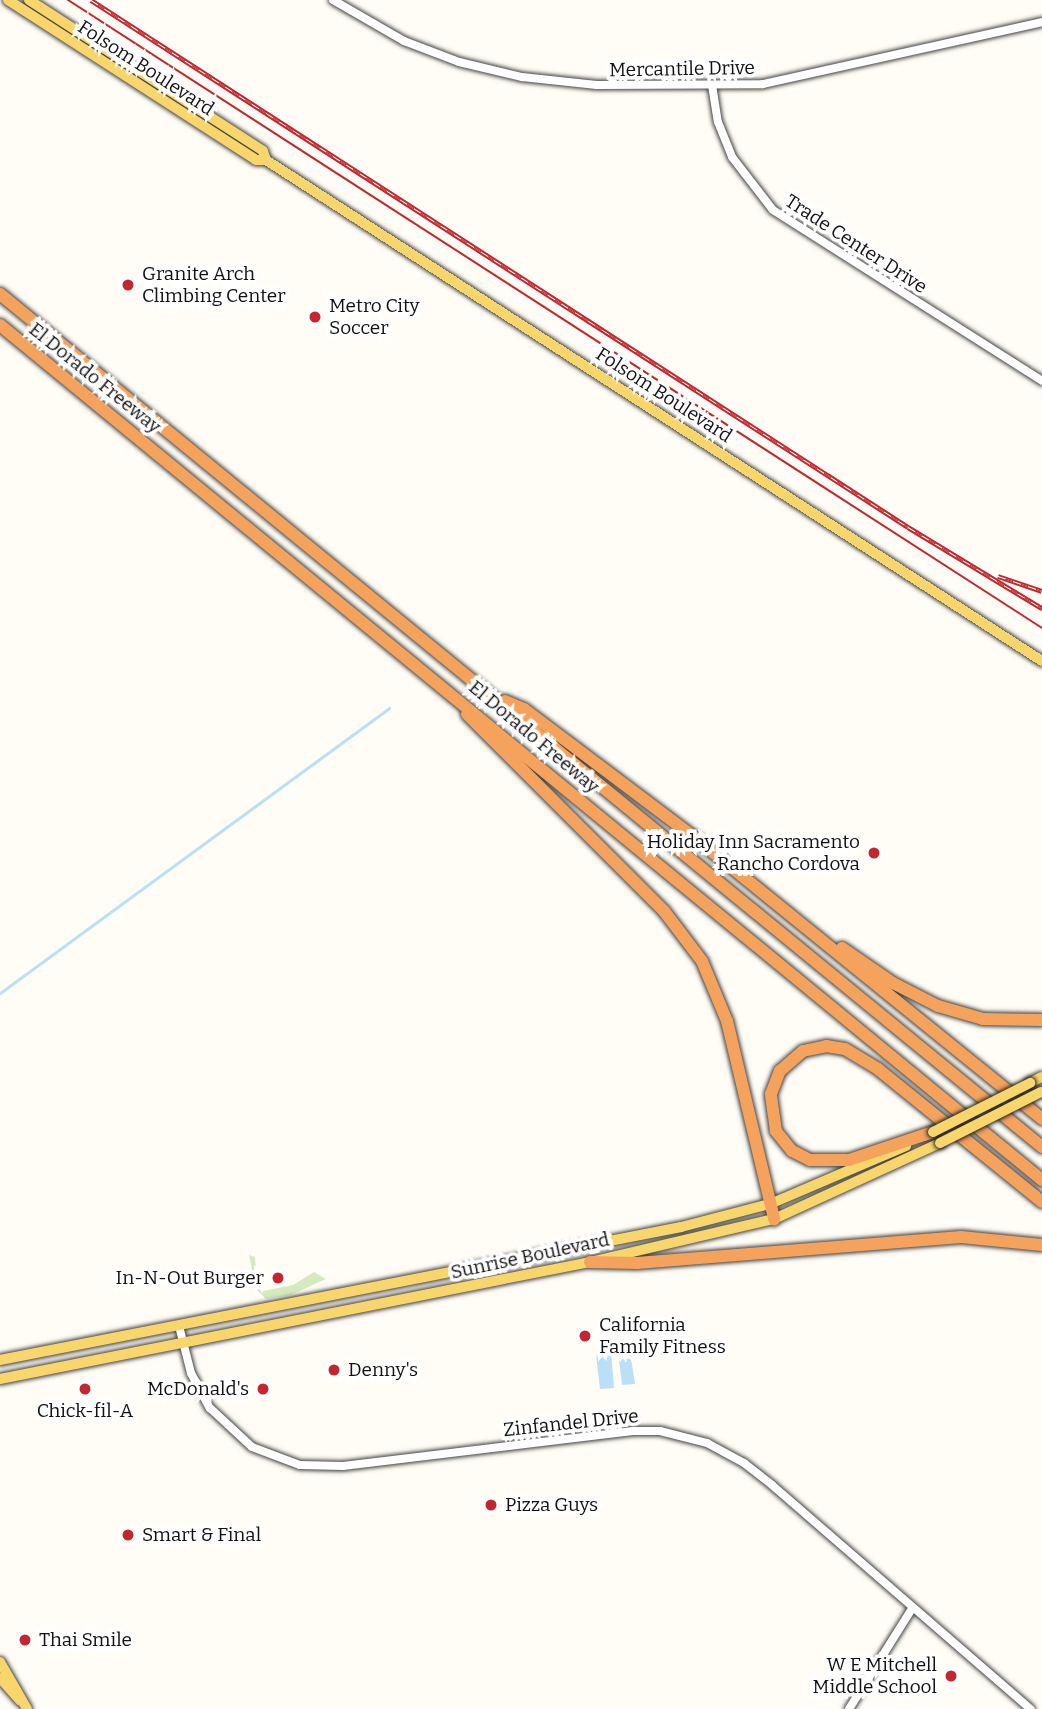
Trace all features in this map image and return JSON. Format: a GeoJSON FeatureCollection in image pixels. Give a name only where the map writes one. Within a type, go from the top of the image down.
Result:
{"type":"FeatureCollection","features":[{"type":"Feature","properties":{"kind":"highway","name":"El Dorado Freeway"},"geometry":{"type":"LineString","coordinates":[[0,294],[1042,1147]]}},
{"type":"Feature","properties":{"kind":"highway","name":"El Dorado Freeway"},"geometry":{"type":"LineString","coordinates":[[0,325],[1042,1180]]}},
{"type":"Feature","properties":{"kind":"highway"},"geometry":{"type":"LineString","coordinates":[[492,696],[524,709],[770,898],[1042,1119]]}},
{"type":"Feature","properties":{"kind":"highway"},"geometry":{"type":"LineString","coordinates":[[468,711],[664,911],[702,961],[727,1021],[774,1219]]}},
{"type":"Feature","properties":{"kind":"highway"},"geometry":{"type":"LineString","coordinates":[[770,898],[893,983],[938,1006],[983,1019],[1042,1020]]}},
{"type":"Feature","properties":{"kind":"highway"},"geometry":{"type":"LineString","coordinates":[[937,1137],[849,1160],[810,1160],[792,1151],[776,1131],[771,1094],[780,1071],[803,1051],[826,1045],[845,1049],[878,1069],[1042,1202]]}},
{"type":"Feature","properties":{"kind":"highway"},"geometry":{"type":"LineString","coordinates":[[590,1262],[961,1237],[1042,1245]]}},
{"type":"Feature","properties":{"kind":"main road","name":"Folsom Boulevard"},"geometry":{"type":"LineString","coordinates":[[8,0],[256,160],[266,160],[1042,661]]}},
{"type":"Feature","properties":{"kind":"main road","name":"Folsom Boulevard"},"geometry":{"type":"LineString","coordinates":[[29,0],[263,151],[266,160]]}},
{"type":"Feature","properties":{"kind":"main road","name":"Sunrise Boulevard"},"geometry":{"type":"LineString","coordinates":[[0,1379],[590,1262],[774,1219],[937,1137],[1042,1077]]}},
{"type":"Feature","properties":{"kind":"main road","name":"Sunrise Boulevard"},"geometry":{"type":"LineString","coordinates":[[0,1360],[681,1227],[770,1204],[844,1176],[1042,1092]]}},
{"type":"Feature","properties":{"kind":"main road"},"geometry":{"type":"LineString","coordinates":[[0,1662],[24,1704]]}},
{"type":"Feature","properties":{"kind":"main road"},"geometry":{"type":"LineString","coordinates":[[0,1678],[24,1704]]}},
{"type":"Feature","properties":{"kind":"street","name":"Mercantile Drive"},"geometry":{"type":"LineString","coordinates":[[333,0],[404,41],[495,71],[562,83],[712,85],[788,80],[1042,22]]}},
{"type":"Feature","properties":{"kind":"street","name":"Trade Center Drive"},"geometry":{"type":"LineString","coordinates":[[712,85],[718,122],[732,157],[773,209],[1042,381]]}},
{"type":"Feature","properties":{"kind":"street","name":"Zinfandel Drive"},"geometry":{"type":"LineString","coordinates":[[179,1326],[198,1388],[228,1429],[259,1451],[300,1465],[343,1466],[633,1431],[660,1431],[707,1443],[744,1463],[1031,1709]]}},
{"type":"Feature","properties":{"kind":"street"},"geometry":{"type":"LineString","coordinates":[[849,1709],[912,1608]]}},
{"type":"Feature","properties":{"kind":"green space"},"geometry":{"type":"Polygon","coordinates":[[[249,1255],[255,1257],[257,1287],[263,1291],[293,1285],[314,1272],[326,1279],[291,1295],[266,1299],[256,1289],[249,1255]]]}},
{"type":"Feature","properties":{"kind":"water"},"geometry":{"type":"Polygon","coordinates":[[[611,1352],[614,1388],[600,1389],[596,1354],[611,1352]]]}},
{"type":"Feature","properties":{"kind":"water"},"geometry":{"type":"Polygon","coordinates":[[[631,1358],[635,1384],[622,1385],[619,1360],[631,1358]]]}},
{"type":"Feature","properties":{"kind":"waterway"},"geometry":{"type":"LineString","coordinates":[[0,993],[389,708]]}},
{"type":"Feature","properties":{"kind":"tram line"},"geometry":{"type":"LineString","coordinates":[[68,0],[1042,628]]}},
{"type":"Feature","properties":{"kind":"railway"},"geometry":{"type":"LineString","coordinates":[[91,0],[908,527],[1042,608]]}},
{"type":"Feature","properties":{"kind":"railway"},"geometry":{"type":"LineString","coordinates":[[998,576],[1042,591]]}},
{"type":"Feature","properties":{"kind":"place","name":"Granite Arch Climbing Center"},"geometry":{"type":"Point","coordinates":[128,285]}},
{"type":"Feature","properties":{"kind":"place","name":"Metro City Soccer"},"geometry":{"type":"Point","coordinates":[315,317]}},
{"type":"Feature","properties":{"kind":"place","name":"Holiday Inn Sacramento Rancho Cordova"},"geometry":{"type":"Point","coordinates":[874,853]}},
{"type":"Feature","properties":{"kind":"place","name":"In-N-Out Burger"},"geometry":{"type":"Point","coordinates":[278,1278]}},
{"type":"Feature","properties":{"kind":"place","name":"California Family Fitness"},"geometry":{"type":"Point","coordinates":[585,1336]}},
{"type":"Feature","properties":{"kind":"place","name":"Denny's"},"geometry":{"type":"Point","coordinates":[334,1370]}},
{"type":"Feature","properties":{"kind":"place","name":"Chick-fil-A"},"geometry":{"type":"Point","coordinates":[85,1389]}},
{"type":"Feature","properties":{"kind":"place","name":"McDonald's"},"geometry":{"type":"Point","coordinates":[263,1389]}},
{"type":"Feature","properties":{"kind":"place","name":"Pizza Guys"},"geometry":{"type":"Point","coordinates":[491,1505]}},
{"type":"Feature","properties":{"kind":"place","name":"Smart & Final"},"geometry":{"type":"Point","coordinates":[128,1535]}},
{"type":"Feature","properties":{"kind":"place","name":"Thai Smile"},"geometry":{"type":"Point","coordinates":[25,1640]}},
{"type":"Feature","properties":{"kind":"place","name":"W E Mitchell Middle School"},"geometry":{"type":"Point","coordinates":[951,1676]}}]}
